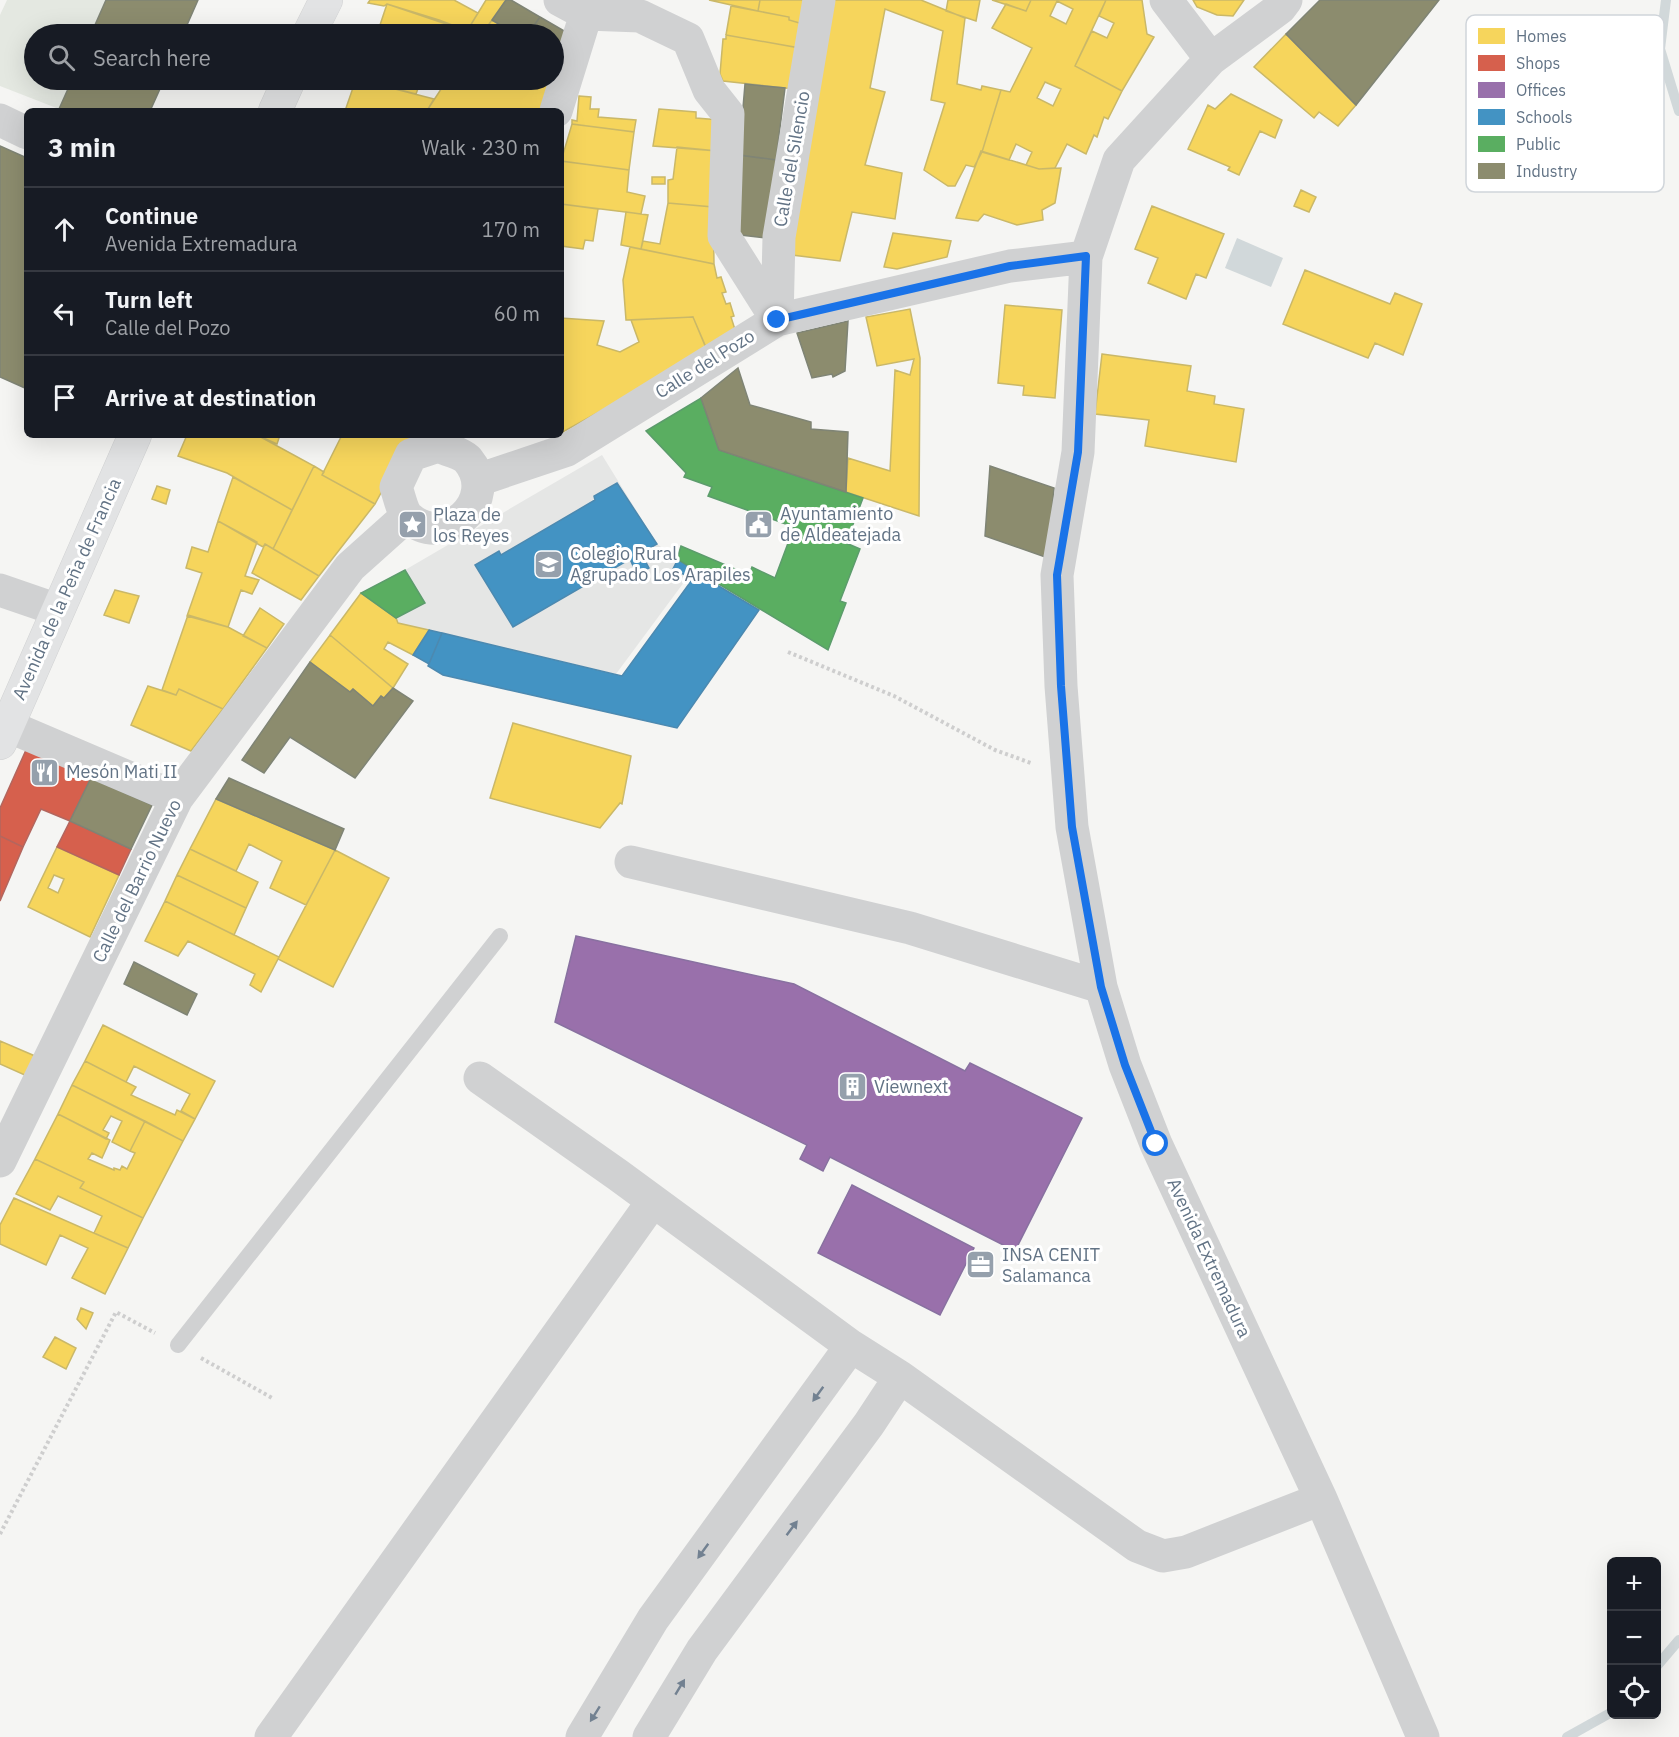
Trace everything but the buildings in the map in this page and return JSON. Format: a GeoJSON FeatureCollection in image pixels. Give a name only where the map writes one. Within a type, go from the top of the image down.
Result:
{"type":"FeatureCollection","features":[{"type":"Feature","properties":{"kind":"main road"},"geometry":{"type":"LineString","coordinates":[[314,24],[326,0]]}},
{"type":"Feature","properties":{"kind":"main road"},"geometry":{"type":"LineString","coordinates":[[276,108],[284,90]]}},
{"type":"Feature","properties":{"kind":"main road","name":"Avenida de la Peña de Francia"},"geometry":{"type":"LineString","coordinates":[[4,735],[134,438]]}},
{"type":"Feature","properties":{"kind":"street","name":"Calle del Silencio"},"geometry":{"type":"LineString","coordinates":[[777,320],[779,237],[819,0]]}},
{"type":"Feature","properties":{"kind":"street"},"geometry":{"type":"LineString","coordinates":[[1166,0],[1211,59]]}},
{"type":"Feature","properties":{"kind":"street","name":"Avenida Extremadura"},"geometry":{"type":"LineString","coordinates":[[1286,0],[1280,8],[1211,59],[1119,160],[1086,256],[1078,452],[1057,575],[1061,686],[1068,777],[1072,827],[1101,987],[1125,1065],[1156,1144],[1321,1499],[1423,1737]]}},
{"type":"Feature","properties":{"kind":"street"},"geometry":{"type":"LineString","coordinates":[[564,62],[573,7],[642,8],[688,39],[709,90],[728,114],[724,236],[777,320]]}},
{"type":"Feature","properties":{"kind":"street"},"geometry":{"type":"LineString","coordinates":[[556,108],[559,90]]}},
{"type":"Feature","properties":{"kind":"street"},"geometry":{"type":"LineString","coordinates":[[0,120],[24,132]]}},
{"type":"Feature","properties":{"kind":"street","name":"Calle del Pozo"},"geometry":{"type":"LineString","coordinates":[[478,480],[567,450],[777,320],[1010,266],[1086,256]]}},
{"type":"Feature","properties":{"kind":"street"},"geometry":{"type":"LineString","coordinates":[[441,441],[467,458],[478,480],[475,506],[455,525],[425,527],[407,516],[396,487],[411,455],[441,441]]}},
{"type":"Feature","properties":{"kind":"street","name":"Calle del Barrio Nuevo"},"geometry":{"type":"LineString","coordinates":[[0,1161],[177,798],[350,567],[407,516]]}},
{"type":"Feature","properties":{"kind":"street"},"geometry":{"type":"LineString","coordinates":[[0,590],[58,610]]}},
{"type":"Feature","properties":{"kind":"street"},"geometry":{"type":"LineString","coordinates":[[4,735],[177,798]]}},
{"type":"Feature","properties":{"kind":"street"},"geometry":{"type":"LineString","coordinates":[[631,862],[910,928],[1101,987]]}},
{"type":"Feature","properties":{"kind":"street"},"geometry":{"type":"LineString","coordinates":[[480,1078],[851,1346],[900,1377],[1137,1546],[1163,1556],[1186,1552],[1321,1499]]}},
{"type":"Feature","properties":{"kind":"street"},"geometry":{"type":"LineString","coordinates":[[271,1737],[653,1201]]}},
{"type":"Feature","properties":{"kind":"street"},"geometry":{"type":"LineString","coordinates":[[582,1737],[653,1619],[851,1346]]}},
{"type":"Feature","properties":{"kind":"street"},"geometry":{"type":"LineString","coordinates":[[650,1737],[702,1650],[869,1424],[900,1377]]}},
{"type":"Feature","properties":{"kind":"lane"},"geometry":{"type":"LineString","coordinates":[[178,1345],[500,936]]}},
{"type":"Feature","properties":{"kind":"path"},"geometry":{"type":"LineString","coordinates":[[788,652],[894,696],[995,750],[1068,777]]}},
{"type":"Feature","properties":{"kind":"path"},"geometry":{"type":"LineString","coordinates":[[0,1534],[116,1312]]}},
{"type":"Feature","properties":{"kind":"shaded area"},"geometry":{"type":"Polygon","coordinates":[[[7,0],[106,0],[95,24],[24,24],[24,90],[68,90],[59,108],[0,86],[0,15],[7,0]]]}},
{"type":"Feature","properties":{"kind":"shaded area"},"geometry":{"type":"Polygon","coordinates":[[[1237,238],[1283,258],[1271,287],[1225,268],[1237,238]]]}},
{"type":"Feature","properties":{"kind":"shaded area","name":"Colegio Rural Agrupado Los Arapiles"},"geometry":{"type":"Polygon","coordinates":[[[602,455],[657,544],[693,570],[616,674],[398,623],[396,618],[425,603],[405,570],[602,455]]]}},
{"type":"Feature","properties":{"kind":"waterway"},"geometry":{"type":"LineString","coordinates":[[1664,16],[1666,0]]}},
{"type":"Feature","properties":{"kind":"waterway"},"geometry":{"type":"LineString","coordinates":[[1664,62],[1679,111]]}},
{"type":"Feature","properties":{"kind":"waterway"},"geometry":{"type":"LineString","coordinates":[[1658,1665],[1679,1640]]}},
{"type":"Feature","properties":{"kind":"waterway"},"geometry":{"type":"LineString","coordinates":[[1567,1737],[1607,1715]]}},
{"type":"Feature","properties":{"kind":"place","name":"Ayuntamiento de Aldeatejada"},"geometry":{"type":"Point","coordinates":[759,524]}},
{"type":"Feature","properties":{"kind":"place","name":"Plaza de los Reyes"},"geometry":{"type":"Point","coordinates":[412,525]}},
{"type":"Feature","properties":{"kind":"place","name":"Colegio Rural Agrupado Los Arapiles"},"geometry":{"type":"Point","coordinates":[549,564]}},
{"type":"Feature","properties":{"kind":"place","name":"Mesón Mati II"},"geometry":{"type":"Point","coordinates":[45,772]}},
{"type":"Feature","properties":{"kind":"place","name":"Viewnext"},"geometry":{"type":"Point","coordinates":[853,1087]}},
{"type":"Feature","properties":{"kind":"place","name":"INSA CENIT Salamanca"},"geometry":{"type":"Point","coordinates":[981,1265]}},
{"type":"Feature","properties":{"kind":"route"},"geometry":{"type":"LineString","coordinates":[[777,320],[1010,266],[1086,256],[1078,452],[1057,575],[1061,686],[1068,777],[1072,827],[1101,987],[1125,1065],[1156,1144]]}}]}
